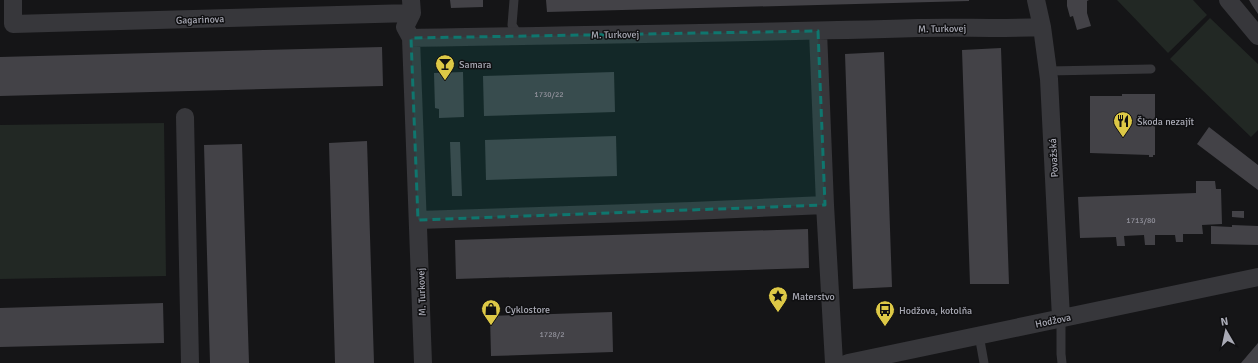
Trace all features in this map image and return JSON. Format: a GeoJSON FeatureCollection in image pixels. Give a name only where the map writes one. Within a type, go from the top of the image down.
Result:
{"type":"FeatureCollection","features":[{"type":"Feature","properties":{"kind":"street","name":"Gagarinova"},"geometry":{"type":"LineString","coordinates":[[13,0],[13,24],[411,6]]}},
{"type":"Feature","properties":{"kind":"street","name":"Považská"},"geometry":{"type":"LineString","coordinates":[[1036,0],[1042,27],[1048,71],[1061,318]]}},
{"type":"Feature","properties":{"kind":"street"},"geometry":{"type":"LineString","coordinates":[[1228,0],[1258,36]]}},
{"type":"Feature","properties":{"kind":"street","name":"M. Turkovej"},"geometry":{"type":"LineString","coordinates":[[411,6],[405,27],[411,38],[424,363]]}},
{"type":"Feature","properties":{"kind":"street","name":"M. Turkovej"},"geometry":{"type":"LineString","coordinates":[[411,38],[818,31],[943,27],[1042,27]]}},
{"type":"Feature","properties":{"kind":"street"},"geometry":{"type":"LineString","coordinates":[[818,31],[824,205],[834,363]]}},
{"type":"Feature","properties":{"kind":"street"},"geometry":{"type":"LineString","coordinates":[[186,117],[190,363]]}},
{"type":"Feature","properties":{"kind":"street"},"geometry":{"type":"LineString","coordinates":[[418,220],[824,205]]}},
{"type":"Feature","properties":{"kind":"street","name":"Hodžova"},"geometry":{"type":"LineString","coordinates":[[848,363],[899,358],[979,335],[1258,277]]}},
{"type":"Feature","properties":{"kind":"lane"},"geometry":{"type":"LineString","coordinates":[[514,0],[512,25],[519,36]]}},
{"type":"Feature","properties":{"kind":"lane"},"geometry":{"type":"LineString","coordinates":[[1048,71],[1151,69]]}},
{"type":"Feature","properties":{"kind":"lane"},"geometry":{"type":"LineString","coordinates":[[1061,318],[1060,345],[1062,363]]}},
{"type":"Feature","properties":{"kind":"lane"},"geometry":{"type":"LineString","coordinates":[[979,335],[984,363]]}},
{"type":"Feature","properties":{"kind":"highlighted area"},"geometry":{"type":"Polygon","coordinates":[[[818,31],[825,205],[418,220],[411,38],[818,31]]]}},
{"type":"Feature","properties":{"kind":"shaded area"},"geometry":{"type":"Polygon","coordinates":[[[1117,0],[1193,0],[1207,15],[1168,53],[1117,0]]]}},
{"type":"Feature","properties":{"kind":"shaded area"},"geometry":{"type":"Polygon","coordinates":[[[1210,18],[1258,64],[1258,130],[1251,137],[1170,59],[1210,18]]]}},
{"type":"Feature","properties":{"kind":"shaded area"},"geometry":{"type":"Polygon","coordinates":[[[164,123],[166,276],[0,279],[0,125],[164,123]]]}},
{"type":"Feature","properties":{"kind":"building"},"geometry":{"type":"Polygon","coordinates":[[[450,0],[483,0],[483,7],[451,8],[450,0]]]}},
{"type":"Feature","properties":{"kind":"building"},"geometry":{"type":"Polygon","coordinates":[[[546,0],[969,0],[969,1],[547,12],[546,0]]]}},
{"type":"Feature","properties":{"kind":"building"},"geometry":{"type":"Polygon","coordinates":[[[1067,0],[1089,0],[1087,1],[1087,13],[1091,26],[1077,30],[1073,16],[1070,17],[1067,0]]]}},
{"type":"Feature","properties":{"kind":"building"},"geometry":{"type":"Polygon","coordinates":[[[1249,0],[1258,0],[1258,14],[1252,5],[1249,0]]]}},
{"type":"Feature","properties":{"kind":"building"},"geometry":{"type":"Polygon","coordinates":[[[382,47],[383,86],[0,96],[0,57],[382,47]]]}},
{"type":"Feature","properties":{"kind":"building"},"geometry":{"type":"Polygon","coordinates":[[[1001,48],[1009,284],[970,284],[962,50],[1001,48]]]}},
{"type":"Feature","properties":{"kind":"building"},"geometry":{"type":"Polygon","coordinates":[[[884,52],[892,287],[853,289],[845,54],[884,52]]]}},
{"type":"Feature","properties":{"kind":"building"},"geometry":{"type":"Polygon","coordinates":[[[463,72],[464,117],[439,118],[439,109],[435,108],[434,73],[463,72]]]}},
{"type":"Feature","properties":{"kind":"building"},"geometry":{"type":"Polygon","coordinates":[[[614,72],[615,112],[484,116],[483,76],[614,72]]]}},
{"type":"Feature","properties":{"kind":"building","name":"Škoda nezajít"},"geometry":{"type":"Polygon","coordinates":[[[1122,94],[1155,94],[1155,155],[1153,155],[1153,157],[1149,157],[1149,155],[1090,153],[1090,96],[1122,96],[1122,94]]]}},
{"type":"Feature","properties":{"kind":"building"},"geometry":{"type":"Polygon","coordinates":[[[1209,127],[1258,165],[1258,190],[1197,144],[1209,127]]]}},
{"type":"Feature","properties":{"kind":"building"},"geometry":{"type":"Polygon","coordinates":[[[616,136],[617,176],[486,180],[485,140],[616,136]]]}},
{"type":"Feature","properties":{"kind":"building"},"geometry":{"type":"Polygon","coordinates":[[[367,141],[374,363],[335,363],[329,143],[367,141]]]}},
{"type":"Feature","properties":{"kind":"building"},"geometry":{"type":"Polygon","coordinates":[[[450,142],[460,142],[462,196],[452,196],[450,142]]]}},
{"type":"Feature","properties":{"kind":"building"},"geometry":{"type":"Polygon","coordinates":[[[242,144],[249,363],[210,363],[204,145],[242,144]]]}},
{"type":"Feature","properties":{"kind":"building"},"geometry":{"type":"Polygon","coordinates":[[[1196,181],[1215,181],[1216,189],[1221,189],[1222,224],[1202,225],[1203,234],[1183,234],[1183,242],[1176,242],[1175,235],[1155,235],[1155,245],[1145,245],[1144,235],[1124,236],[1125,246],[1117,246],[1116,237],[1080,238],[1078,197],[1196,193],[1196,181]]]}},
{"type":"Feature","properties":{"kind":"building"},"geometry":{"type":"Polygon","coordinates":[[[1232,211],[1244,211],[1244,218],[1232,217],[1232,211]]]}},
{"type":"Feature","properties":{"kind":"building"},"geometry":{"type":"Polygon","coordinates":[[[1232,225],[1258,226],[1258,245],[1211,244],[1211,226],[1232,227],[1232,225]]]}},
{"type":"Feature","properties":{"kind":"building"},"geometry":{"type":"Polygon","coordinates":[[[808,229],[809,268],[456,279],[455,240],[808,229]]]}},
{"type":"Feature","properties":{"kind":"building"},"geometry":{"type":"Polygon","coordinates":[[[163,303],[164,343],[0,347],[0,308],[163,303]]]}},
{"type":"Feature","properties":{"kind":"building"},"geometry":{"type":"Polygon","coordinates":[[[612,312],[613,352],[491,356],[490,316],[612,312]]]}},
{"type":"Feature","properties":{"kind":"building"},"geometry":{"type":"Polygon","coordinates":[[[1258,343],[1258,363],[1241,363],[1258,343]]]}},
{"type":"Feature","properties":{"kind":"place","name":"Samara"},"geometry":{"type":"Point","coordinates":[445,81]}},
{"type":"Feature","properties":{"kind":"place","name":"Škoda nezajít"},"geometry":{"type":"Point","coordinates":[1123,138]}},
{"type":"Feature","properties":{"kind":"place","name":"Materstvo"},"geometry":{"type":"Point","coordinates":[778,313]}},
{"type":"Feature","properties":{"kind":"place","name":"Cyklostore"},"geometry":{"type":"Point","coordinates":[491,326]}},
{"type":"Feature","properties":{"kind":"place","name":"Hodžova, kotolňa"},"geometry":{"type":"Point","coordinates":[885,327]}}]}
